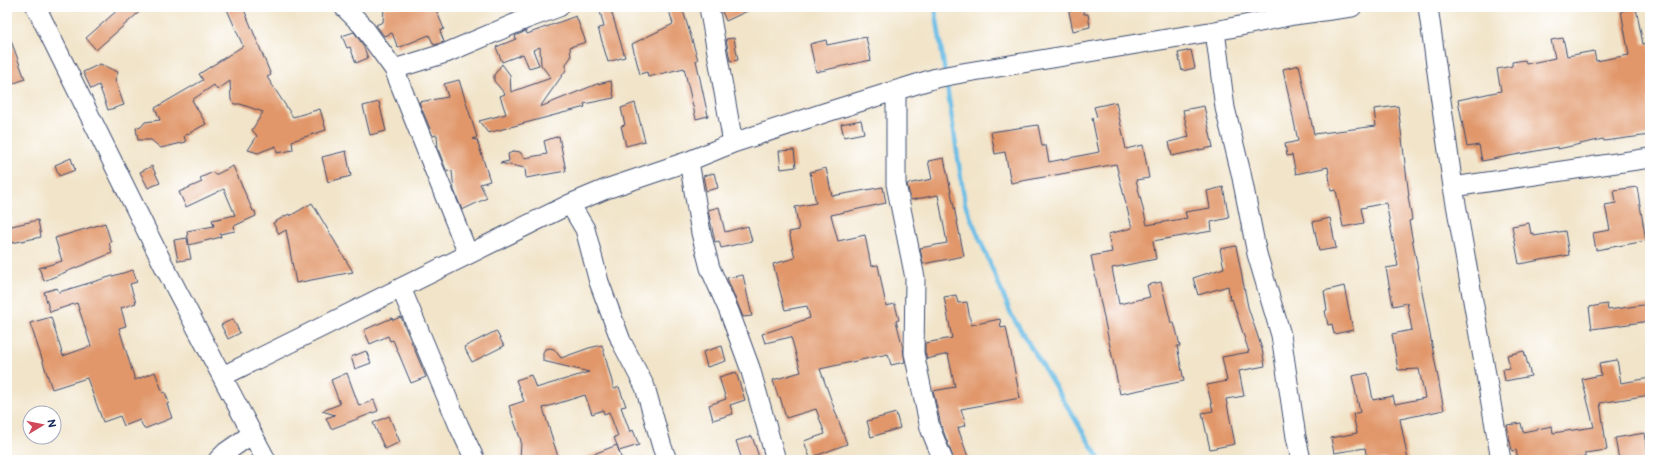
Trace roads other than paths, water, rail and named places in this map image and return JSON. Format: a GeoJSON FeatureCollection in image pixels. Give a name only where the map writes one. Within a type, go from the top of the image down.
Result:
{"type":"FeatureCollection","features":[{"type":"Feature","properties":{"kind":"street"},"geometry":{"type":"LineString","coordinates":[[36,7],[163,264],[266,460]]}},
{"type":"Feature","properties":{"kind":"street"},"geometry":{"type":"LineString","coordinates":[[344,7],[362,24],[394,68],[468,254]]}},
{"type":"Feature","properties":{"kind":"street"},"geometry":{"type":"LineString","coordinates":[[394,68],[446,53],[526,19],[559,7]]}},
{"type":"Feature","properties":{"kind":"street"},"geometry":{"type":"LineString","coordinates":[[709,7],[734,143]]}},
{"type":"Feature","properties":{"kind":"street"},"geometry":{"type":"LineString","coordinates":[[223,376],[570,204],[606,189],[689,161],[734,143],[896,90],[962,73],[1215,31],[1293,11],[1352,7]]}},
{"type":"Feature","properties":{"kind":"street"},"geometry":{"type":"LineString","coordinates":[[1428,7],[1453,187],[1501,460]]}},
{"type":"Feature","properties":{"kind":"street"},"geometry":{"type":"LineString","coordinates":[[1215,31],[1225,108],[1241,173],[1257,254],[1281,336],[1296,437],[1301,460]]}},
{"type":"Feature","properties":{"kind":"street"},"geometry":{"type":"LineString","coordinates":[[896,90],[896,184],[915,278],[914,352],[930,428],[943,460]]}},
{"type":"Feature","properties":{"kind":"street"},"geometry":{"type":"LineString","coordinates":[[1453,187],[1650,158]]}},
{"type":"Feature","properties":{"kind":"street"},"geometry":{"type":"LineString","coordinates":[[689,161],[701,233],[710,268],[750,368],[776,460]]}},
{"type":"Feature","properties":{"kind":"street"},"geometry":{"type":"LineString","coordinates":[[570,204],[585,229],[599,282],[620,341],[645,387],[662,446],[668,460]]}},
{"type":"Feature","properties":{"kind":"street"},"geometry":{"type":"LineString","coordinates":[[401,288],[475,460]]}},
{"type":"Feature","properties":{"kind":"street"},"geometry":{"type":"LineString","coordinates":[[218,460],[226,452],[252,434]]}},
{"type":"Feature","properties":{"kind":"waterway"},"geometry":{"type":"LineString","coordinates":[[935,7],[945,73]]}},
{"type":"Feature","properties":{"kind":"waterway"},"geometry":{"type":"LineString","coordinates":[[946,80],[965,204],[1012,316],[1100,460]]}}]}
